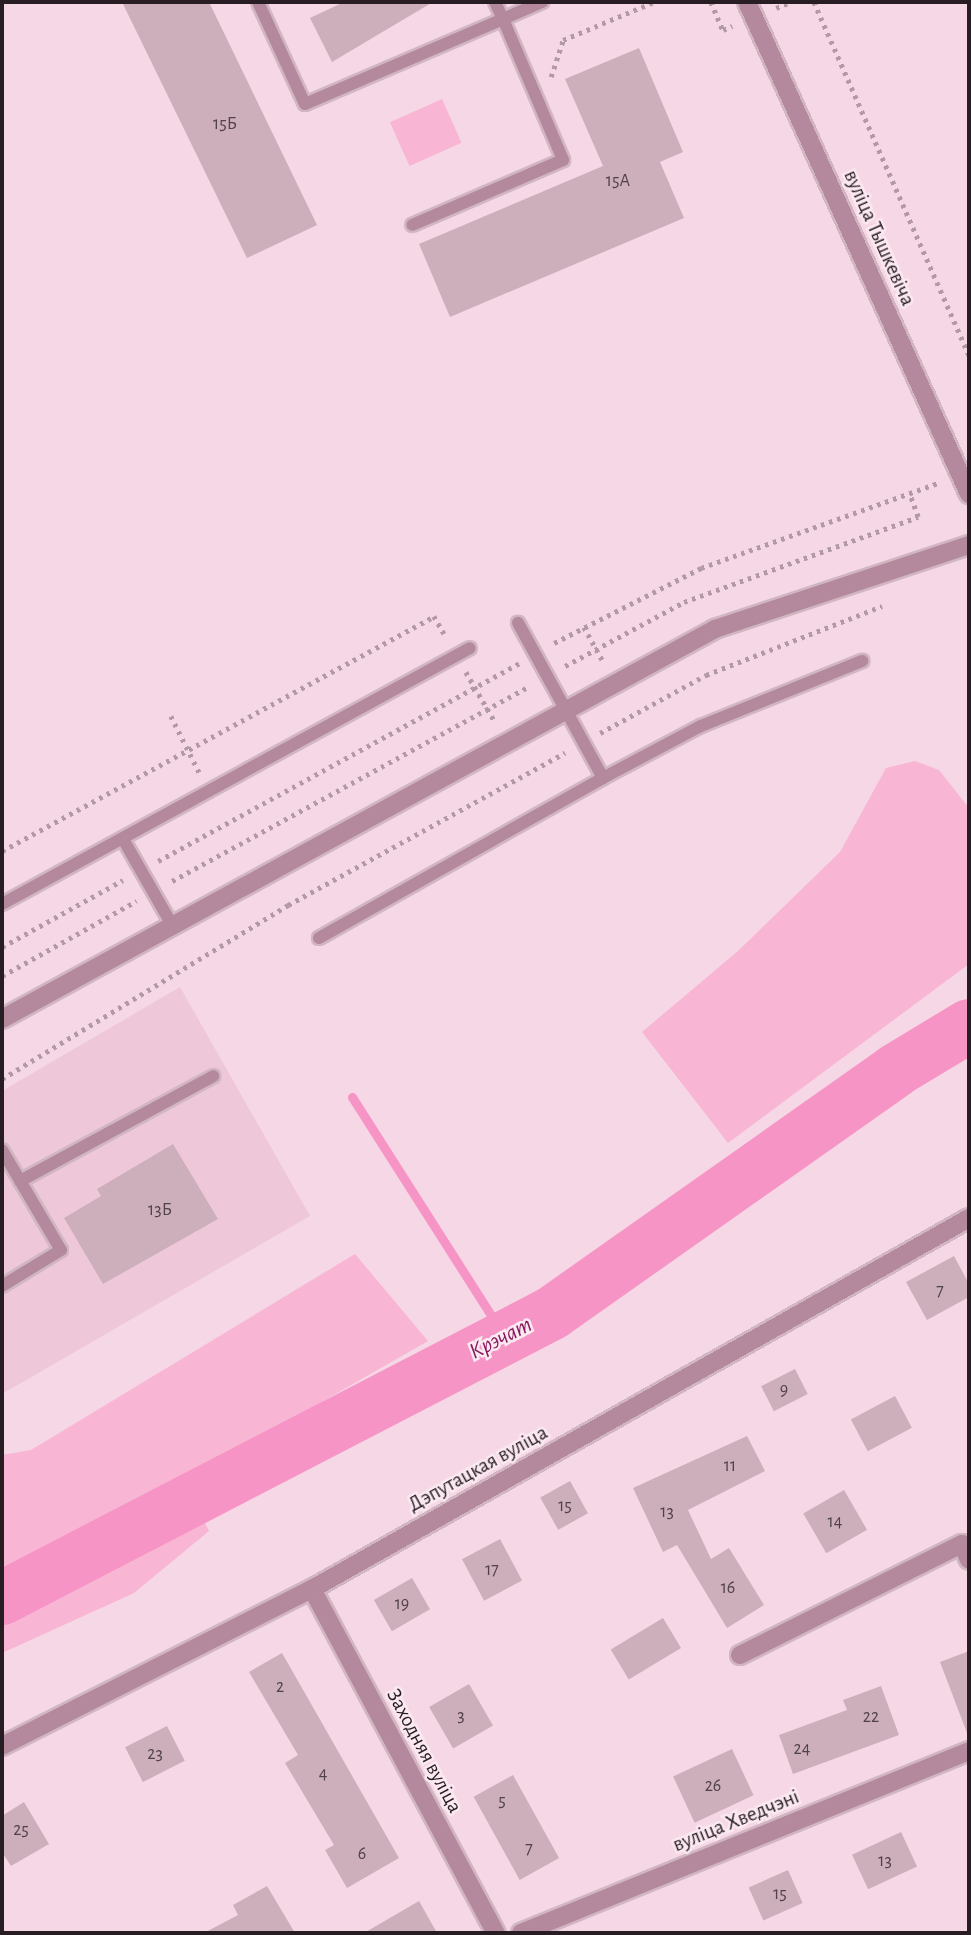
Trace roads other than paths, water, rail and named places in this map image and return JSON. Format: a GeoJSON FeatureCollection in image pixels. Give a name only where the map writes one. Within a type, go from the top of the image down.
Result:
{"type":"FeatureCollection","features":[{"type":"Feature","properties":{"kind":"street","name":"вуліца Тышкевіча"},"geometry":{"type":"LineString","coordinates":[[747,2],[969,494]]}},
{"type":"Feature","properties":{"kind":"street"},"geometry":{"type":"LineString","coordinates":[[2,1019],[715,629],[969,545]]}},
{"type":"Feature","properties":{"kind":"street","name":"Дэпутацкая вуліца"},"geometry":{"type":"LineString","coordinates":[[2,1746],[312,1589],[969,1218]]}},
{"type":"Feature","properties":{"kind":"street"},"geometry":{"type":"LineString","coordinates":[[740,1655],[967,1549]]}},
{"type":"Feature","properties":{"kind":"street","name":"Заходняя вуліца"},"geometry":{"type":"LineString","coordinates":[[312,1589],[496,1933]]}},
{"type":"Feature","properties":{"kind":"street","name":"вуліца Хведчэні"},"geometry":{"type":"LineString","coordinates":[[521,1933],[969,1751]]}},
{"type":"Feature","properties":{"kind":"lane"},"geometry":{"type":"LineString","coordinates":[[258,2],[305,104],[542,2]]}},
{"type":"Feature","properties":{"kind":"lane"},"geometry":{"type":"LineString","coordinates":[[412,225],[563,160],[495,2]]}},
{"type":"Feature","properties":{"kind":"lane"},"geometry":{"type":"LineString","coordinates":[[518,623],[603,778]]}},
{"type":"Feature","properties":{"kind":"lane"},"geometry":{"type":"LineString","coordinates":[[2,904],[470,648]]}},
{"type":"Feature","properties":{"kind":"lane"},"geometry":{"type":"LineString","coordinates":[[319,938],[603,778],[713,720],[862,661]]}},
{"type":"Feature","properties":{"kind":"lane"},"geometry":{"type":"LineString","coordinates":[[123,839],[172,925]]}},
{"type":"Feature","properties":{"kind":"lane"},"geometry":{"type":"LineString","coordinates":[[20,1181],[213,1076]]}},
{"type":"Feature","properties":{"kind":"lane"},"geometry":{"type":"LineString","coordinates":[[2,1150],[61,1250],[2,1286]]}},
{"type":"Feature","properties":{"kind":"waterway","name":"Крэчат"},"geometry":{"type":"LineString","coordinates":[[2,1598],[552,1313],[896,1070],[969,1026]]}},
{"type":"Feature","properties":{"kind":"waterway"},"geometry":{"type":"LineString","coordinates":[[352,1097],[505,1337]]}}]}
